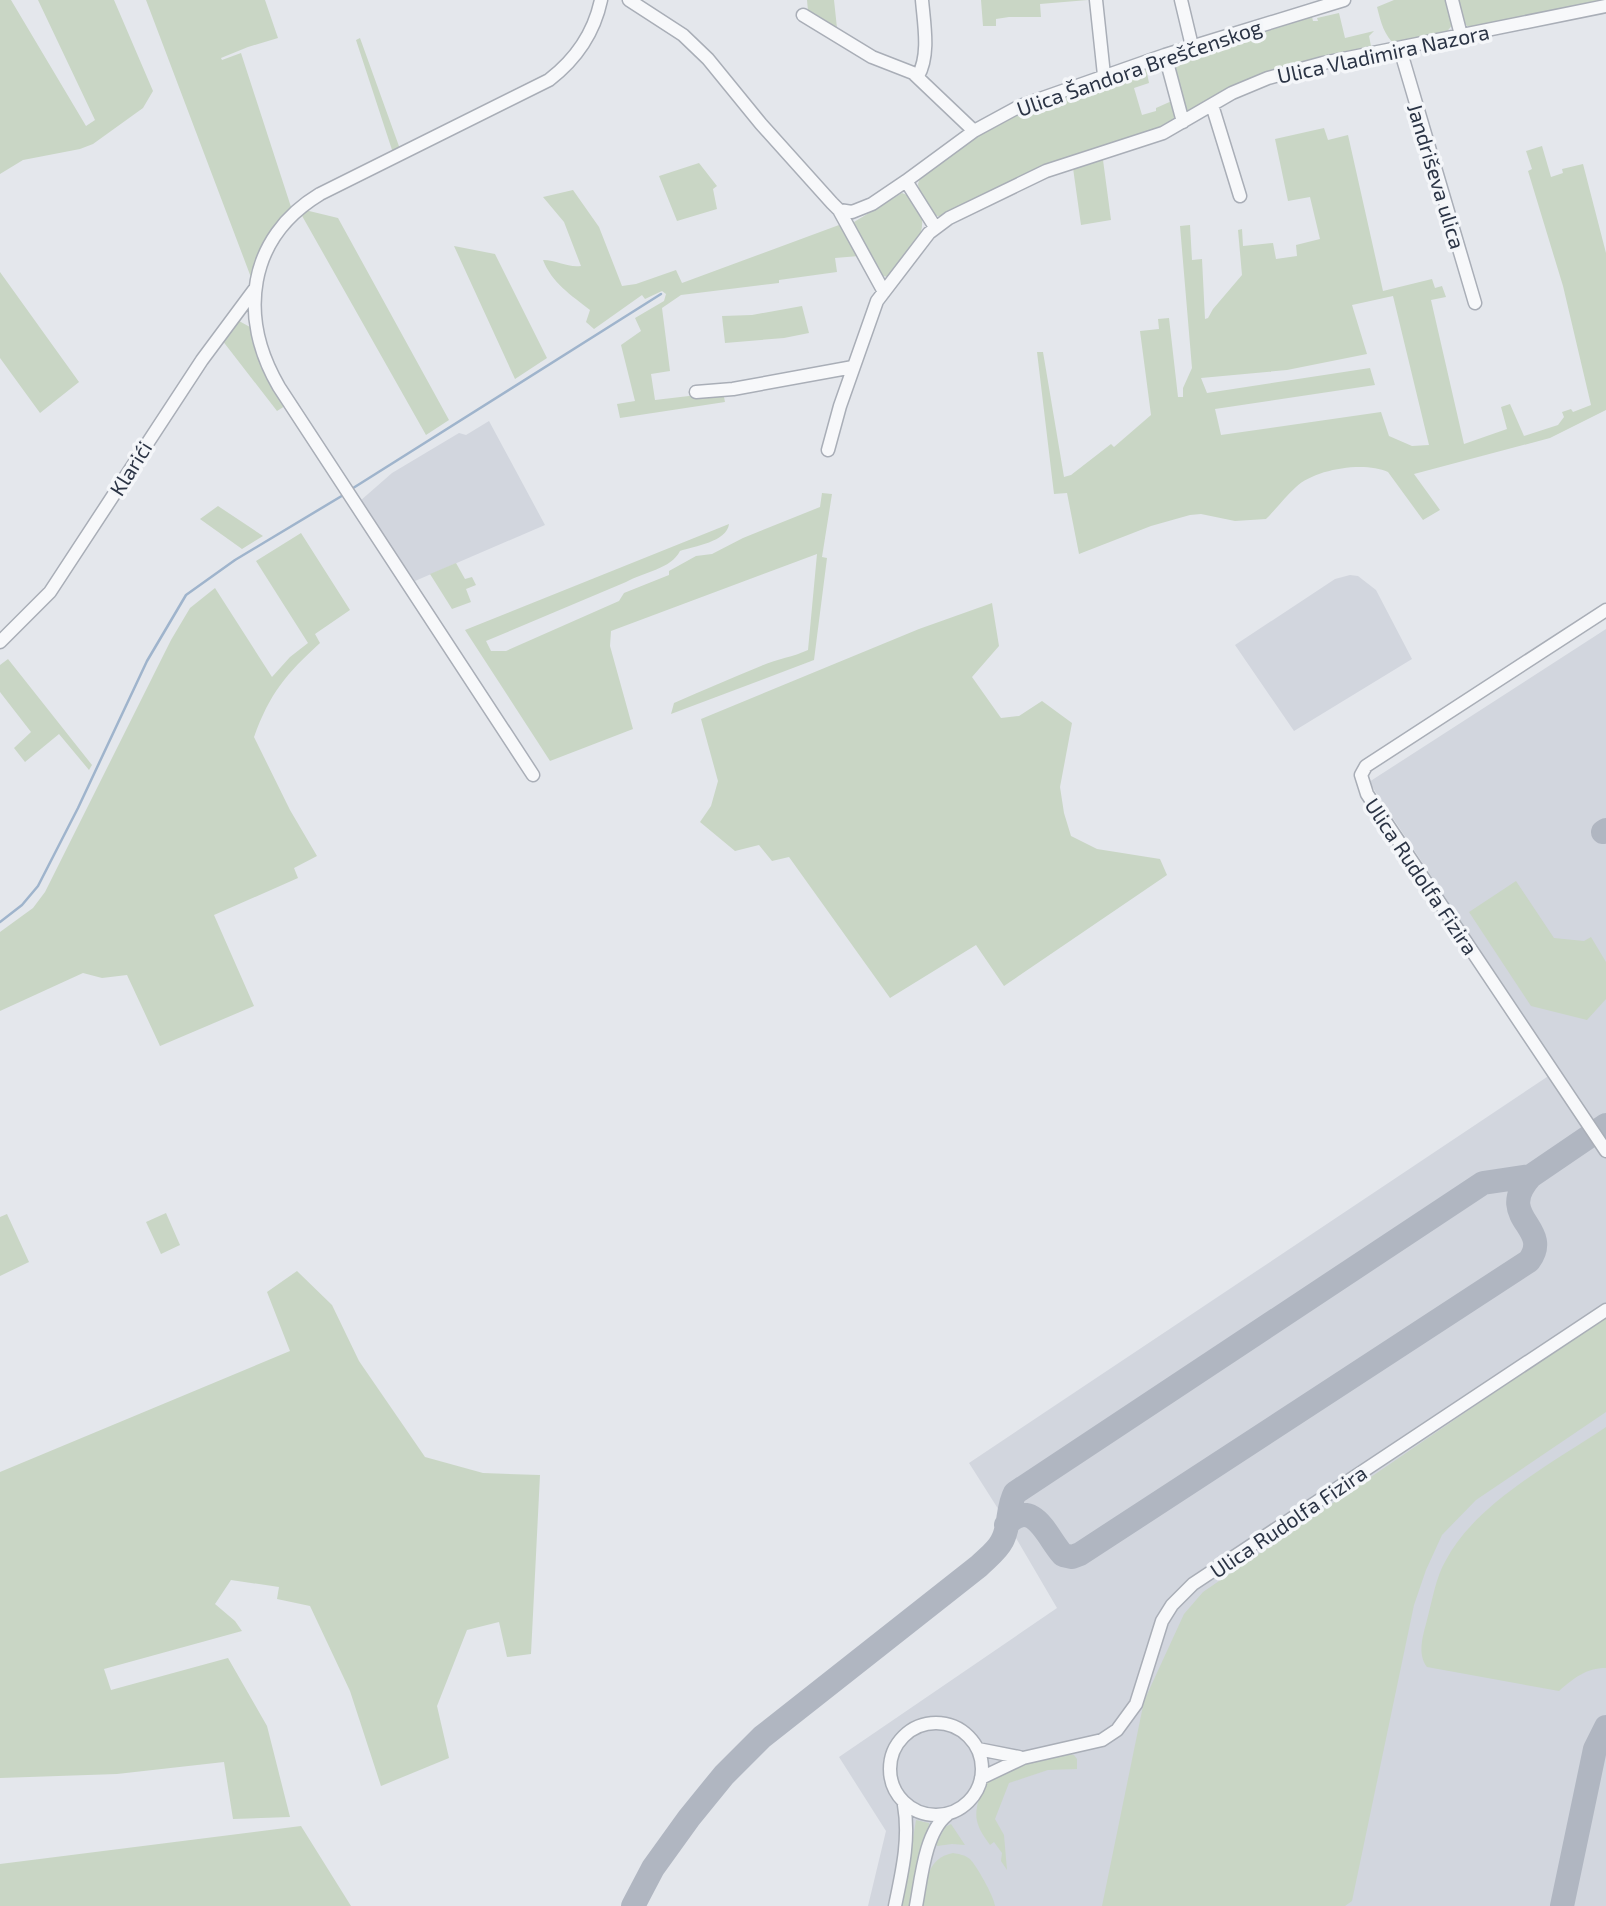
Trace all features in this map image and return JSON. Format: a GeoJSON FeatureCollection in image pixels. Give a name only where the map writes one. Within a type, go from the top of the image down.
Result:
{"type":"FeatureCollection","features":[{"type":"Feature","properties":{"kind":"street"},"geometry":{"type":"LineString","coordinates":[[533,775],[279,387],[266,362],[254,319],[254,290],[272,242],[289,218],[308,201],[549,80],[567,64],[582,45],[593,25],[601,0]]}},
{"type":"Feature","properties":{"kind":"street"},"geometry":{"type":"LineString","coordinates":[[629,0],[683,35],[702,53],[761,124],[839,209],[884,292]]}},
{"type":"Feature","properties":{"kind":"street"},"geometry":{"type":"LineString","coordinates":[[918,76],[922,70],[924,55],[922,0]]}},
{"type":"Feature","properties":{"kind":"street"},"geometry":{"type":"LineString","coordinates":[[1096,0],[1104,75]]}},
{"type":"Feature","properties":{"kind":"street"},"geometry":{"type":"LineString","coordinates":[[1181,0],[1192,46]]}},
{"type":"Feature","properties":{"kind":"street","name":"Ulica Šandora Breščenskog"},"geometry":{"type":"LineString","coordinates":[[839,209],[852,212],[863,208],[906,181],[974,131],[1020,106],[1192,46],[1343,0]]}},
{"type":"Feature","properties":{"kind":"street"},"geometry":{"type":"LineString","coordinates":[[1452,0],[1461,36]]}},
{"type":"Feature","properties":{"kind":"street","name":"Ulica Vladimira Nazora"},"geometry":{"type":"LineString","coordinates":[[828,450],[872,313],[884,292],[935,227],[1046,171],[1156,136],[1244,88],[1286,72],[1606,6]]}},
{"type":"Feature","properties":{"kind":"street"},"geometry":{"type":"LineString","coordinates":[[803,15],[872,57],[918,76],[974,131]]}},
{"type":"Feature","properties":{"kind":"street","name":"Jandriševa ulica"},"geometry":{"type":"LineString","coordinates":[[1399,49],[1475,303]]}},
{"type":"Feature","properties":{"kind":"street"},"geometry":{"type":"LineString","coordinates":[[1165,55],[1183,122]]}},
{"type":"Feature","properties":{"kind":"street"},"geometry":{"type":"LineString","coordinates":[[1212,105],[1240,196]]}},
{"type":"Feature","properties":{"kind":"street"},"geometry":{"type":"LineString","coordinates":[[906,181],[935,227]]}},
{"type":"Feature","properties":{"kind":"street","name":"Klarići"},"geometry":{"type":"LineString","coordinates":[[0,642],[50,592],[202,360],[254,290]]}},
{"type":"Feature","properties":{"kind":"street"},"geometry":{"type":"LineString","coordinates":[[696,392],[745,387],[853,367]]}},
{"type":"Feature","properties":{"kind":"street","name":"Ulica Rudolfa Fizira"},"geometry":{"type":"LineString","coordinates":[[1606,610],[1366,766],[1361,775],[1367,794],[1606,1151]]}},
{"type":"Feature","properties":{"kind":"street","name":"Ulica Rudolfa Fizira"},"geometry":{"type":"LineString","coordinates":[[916,1906],[928,1850],[937,1824],[971,1800],[981,1778],[1023,1758],[1102,1740],[1117,1730],[1136,1704],[1161,1621],[1172,1605],[1194,1584],[1606,1310]]}},
{"type":"Feature","properties":{"kind":"street","name":"Ulica Rudolfa Fizira"},"geometry":{"type":"LineString","coordinates":[[895,1906],[908,1822],[904,1805],[893,1788],[889,1766],[897,1744],[906,1734],[927,1723],[946,1723],[963,1730],[978,1749],[1023,1758]]}},
{"type":"Feature","properties":{"kind":"street"},"geometry":{"type":"LineString","coordinates":[[978,1749],[982,1759],[981,1778]]}},
{"type":"Feature","properties":{"kind":"street"},"geometry":{"type":"LineString","coordinates":[[904,1805],[922,1813],[947,1815]]}},
{"type":"Feature","properties":{"kind":"shaded area"},"geometry":{"type":"Polygon","coordinates":[[[489,421],[545,525],[415,581],[360,501],[392,473],[459,433],[466,435],[489,421]]]}},
{"type":"Feature","properties":{"kind":"shaded area"},"geometry":{"type":"Polygon","coordinates":[[[1358,576],[1376,590],[1412,659],[1294,731],[1235,645],[1335,579],[1358,576]]]}},
{"type":"Feature","properties":{"kind":"shaded area"},"geometry":{"type":"Polygon","coordinates":[[[1606,629],[1606,1906],[868,1906],[886,1831],[839,1757],[1057,1608],[969,1463],[1559,1069],[1369,782],[1606,629]]]}},
{"type":"Feature","properties":{"kind":"green space"},"geometry":{"type":"Polygon","coordinates":[[[0,0],[11,0],[86,126],[95,120],[38,0],[114,0],[153,91],[143,108],[93,144],[23,160],[0,174],[0,0]]]}},
{"type":"Feature","properties":{"kind":"green space"},"geometry":{"type":"Polygon","coordinates":[[[146,0],[265,0],[278,38],[221,58],[222,60],[241,53],[291,207],[276,226],[252,280],[146,0]]]}},
{"type":"Feature","properties":{"kind":"green space"},"geometry":{"type":"Polygon","coordinates":[[[807,0],[834,0],[837,28],[808,11],[807,0]]]}},
{"type":"Feature","properties":{"kind":"green space"},"geometry":{"type":"Polygon","coordinates":[[[981,0],[1088,0],[1040,4],[1041,17],[996,19],[996,26],[983,26],[981,0]]]}},
{"type":"Feature","properties":{"kind":"green space"},"geometry":{"type":"Polygon","coordinates":[[[1394,0],[1448,0],[1453,24],[1446,33],[1396,46],[1386,33],[1377,7],[1394,0]]]}},
{"type":"Feature","properties":{"kind":"green space"},"geometry":{"type":"Polygon","coordinates":[[[1455,0],[1606,0],[1606,3],[1473,29],[1462,21],[1455,0]]]}},
{"type":"Feature","properties":{"kind":"green space"},"geometry":{"type":"Polygon","coordinates":[[[1339,13],[1345,38],[1374,31],[1369,36],[1371,46],[1366,51],[1285,68],[1188,113],[1185,111],[1173,58],[1295,19],[1312,17],[1313,21],[1318,21],[1317,18],[1339,13]]]}},
{"type":"Feature","properties":{"kind":"green space"},"geometry":{"type":"Polygon","coordinates":[[[360,38],[400,149],[393,153],[356,40],[360,38]]]}},
{"type":"Feature","properties":{"kind":"green space"},"geometry":{"type":"Polygon","coordinates":[[[1146,68],[1149,83],[1134,88],[1142,115],[1156,111],[1156,108],[1174,100],[1174,122],[941,217],[931,214],[917,191],[921,175],[978,134],[1024,110],[1146,68]]]}},
{"type":"Feature","properties":{"kind":"green space"},"geometry":{"type":"Polygon","coordinates":[[[1324,128],[1328,140],[1348,135],[1383,291],[1432,279],[1435,288],[1442,286],[1446,297],[1431,300],[1464,444],[1507,429],[1501,407],[1510,404],[1524,436],[1558,425],[1564,417],[1562,412],[1571,409],[1573,412],[1591,405],[1563,286],[1528,171],[1532,169],[1526,151],[1542,146],[1551,177],[1563,173],[1562,169],[1583,164],[1606,253],[1606,410],[1550,438],[1414,474],[1440,510],[1423,520],[1388,472],[1353,467],[1327,471],[1304,481],[1266,519],[1235,521],[1201,514],[1190,515],[1151,526],[1079,554],[1067,493],[1054,494],[1037,352],[1043,352],[1064,477],[1071,475],[1111,444],[1114,447],[1151,415],[1140,331],[1159,329],[1158,319],[1169,318],[1178,397],[1183,397],[1183,388],[1192,368],[1180,226],[1190,225],[1192,260],[1202,259],[1205,319],[1242,275],[1238,230],[1242,229],[1243,246],[1273,243],[1276,259],[1297,256],[1296,245],[1320,239],[1310,197],[1288,201],[1275,139],[1324,128]],[[1393,296],[1352,305],[1367,354],[1287,370],[1201,378],[1207,393],[1370,368],[1375,385],[1215,409],[1221,435],[1381,412],[1389,436],[1412,446],[1429,445],[1393,296]]]}},
{"type":"Feature","properties":{"kind":"green space"},"geometry":{"type":"Polygon","coordinates":[[[1103,160],[1111,220],[1081,225],[1073,168],[1103,160]]]}},
{"type":"Feature","properties":{"kind":"green space"},"geometry":{"type":"Polygon","coordinates":[[[699,163],[717,186],[713,189],[717,209],[677,221],[659,176],[699,163]]]}},
{"type":"Feature","properties":{"kind":"green space"},"geometry":{"type":"Polygon","coordinates":[[[573,190],[599,227],[622,286],[676,270],[682,283],[839,225],[859,256],[835,258],[837,272],[779,280],[779,283],[681,295],[662,308],[670,371],[651,374],[655,400],[723,392],[725,402],[620,418],[617,404],[635,401],[621,345],[641,331],[635,318],[664,301],[666,294],[662,291],[645,299],[642,295],[594,329],[586,322],[590,310],[557,282],[543,260],[581,266],[564,222],[543,197],[573,190]]]}},
{"type":"Feature","properties":{"kind":"green space"},"geometry":{"type":"Polygon","coordinates":[[[902,193],[910,197],[918,209],[922,227],[915,245],[890,277],[881,276],[854,222],[902,193]]]}},
{"type":"Feature","properties":{"kind":"green space"},"geometry":{"type":"Polygon","coordinates":[[[305,210],[338,218],[449,420],[426,435],[301,214],[305,210]]]}},
{"type":"Feature","properties":{"kind":"green space"},"geometry":{"type":"Polygon","coordinates":[[[454,246],[495,254],[547,358],[515,379],[454,246]]]}},
{"type":"Feature","properties":{"kind":"green space"},"geometry":{"type":"Polygon","coordinates":[[[0,272],[79,382],[40,413],[0,358],[0,272]]]}},
{"type":"Feature","properties":{"kind":"green space"},"geometry":{"type":"Polygon","coordinates":[[[802,306],[809,333],[725,343],[722,316],[752,315],[802,306]]]}},
{"type":"Feature","properties":{"kind":"green space"},"geometry":{"type":"Polygon","coordinates":[[[239,321],[250,327],[261,363],[285,406],[277,411],[222,340],[239,321]]]}},
{"type":"Feature","properties":{"kind":"green space"},"geometry":{"type":"Polygon","coordinates":[[[822,493],[832,494],[822,557],[827,558],[814,660],[671,714],[674,703],[808,650],[817,554],[611,631],[610,646],[633,729],[550,761],[465,630],[729,524],[727,530],[716,539],[680,551],[664,566],[486,641],[491,651],[506,651],[619,601],[624,593],[669,575],[669,571],[696,556],[712,554],[743,538],[820,507],[822,493]]]}},
{"type":"Feature","properties":{"kind":"green space"},"geometry":{"type":"Polygon","coordinates":[[[218,506],[263,536],[242,549],[200,519],[218,506]]]}},
{"type":"Feature","properties":{"kind":"green space"},"geometry":{"type":"Polygon","coordinates":[[[301,533],[350,610],[315,634],[320,643],[280,685],[266,708],[254,737],[290,810],[317,856],[294,868],[298,878],[214,915],[254,1006],[160,1046],[127,975],[102,978],[83,973],[0,1011],[0,932],[33,908],[45,892],[171,640],[190,608],[215,588],[272,677],[290,657],[308,643],[256,561],[301,533]]]}},
{"type":"Feature","properties":{"kind":"green space"},"geometry":{"type":"Polygon","coordinates":[[[456,563],[465,579],[472,577],[476,585],[466,589],[471,602],[452,609],[430,574],[456,563]]]}},
{"type":"Feature","properties":{"kind":"green space"},"geometry":{"type":"Polygon","coordinates":[[[992,603],[999,646],[972,677],[1001,718],[1019,716],[1042,701],[1072,723],[1060,787],[1071,836],[1097,849],[1160,859],[1167,875],[1004,986],[976,945],[890,998],[789,857],[772,861],[759,845],[735,851],[700,822],[711,806],[718,781],[701,719],[919,629],[992,603]]]}},
{"type":"Feature","properties":{"kind":"green space"},"geometry":{"type":"Polygon","coordinates":[[[8,659],[92,765],[89,770],[59,734],[25,762],[14,748],[31,732],[0,692],[0,665],[8,659]]]}},
{"type":"Feature","properties":{"kind":"green space"},"geometry":{"type":"Polygon","coordinates":[[[1516,881],[1554,938],[1584,941],[1591,937],[1606,962],[1606,999],[1587,1020],[1531,1006],[1469,912],[1516,881]]]}},
{"type":"Feature","properties":{"kind":"green space"},"geometry":{"type":"Polygon","coordinates":[[[166,1213],[180,1245],[161,1254],[146,1222],[166,1213]]]}},
{"type":"Feature","properties":{"kind":"green space"},"geometry":{"type":"Polygon","coordinates":[[[7,1214],[29,1262],[0,1276],[0,1217],[7,1214]]]}},
{"type":"Feature","properties":{"kind":"green space"},"geometry":{"type":"Polygon","coordinates":[[[297,1271],[332,1305],[359,1361],[425,1457],[483,1473],[540,1475],[531,1654],[507,1657],[499,1622],[467,1630],[437,1706],[449,1758],[381,1786],[350,1691],[310,1606],[277,1599],[279,1587],[231,1580],[215,1604],[235,1621],[242,1631],[104,1669],[111,1690],[228,1658],[267,1726],[290,1817],[233,1819],[224,1762],[117,1774],[0,1778],[0,1472],[290,1351],[267,1292],[297,1271]]]}},
{"type":"Feature","properties":{"kind":"green space"},"geometry":{"type":"Polygon","coordinates":[[[1606,1316],[1606,1412],[1476,1500],[1442,1535],[1426,1570],[1414,1605],[1352,1901],[1345,1906],[1102,1906],[1144,1701],[1184,1614],[1203,1592],[1606,1316]]]}},
{"type":"Feature","properties":{"kind":"green space"},"geometry":{"type":"Polygon","coordinates":[[[1606,1427],[1606,1668],[1586,1672],[1559,1691],[1427,1667],[1422,1656],[1422,1643],[1433,1594],[1443,1567],[1459,1539],[1476,1520],[1518,1485],[1606,1427]]]}},
{"type":"Feature","properties":{"kind":"green space"},"geometry":{"type":"Polygon","coordinates":[[[1064,1753],[1074,1755],[1077,1769],[1048,1770],[1009,1783],[995,1819],[1004,1835],[1007,1870],[1001,1861],[1002,1853],[994,1842],[990,1845],[978,1824],[976,1814],[982,1792],[990,1778],[1001,1770],[1064,1753]]]}},
{"type":"Feature","properties":{"kind":"green space"},"geometry":{"type":"Polygon","coordinates":[[[916,1820],[929,1823],[929,1827],[909,1906],[902,1906],[916,1820]]]}},
{"type":"Feature","properties":{"kind":"green space"},"geometry":{"type":"Polygon","coordinates":[[[951,1824],[965,1845],[937,1846],[945,1827],[951,1824]]]}},
{"type":"Feature","properties":{"kind":"green space"},"geometry":{"type":"Polygon","coordinates":[[[301,1826],[351,1906],[0,1906],[0,1864],[301,1826]]]}},
{"type":"Feature","properties":{"kind":"green space"},"geometry":{"type":"Polygon","coordinates":[[[953,1853],[973,1862],[995,1906],[922,1906],[926,1880],[932,1866],[937,1860],[953,1853]]]}},
{"type":"Feature","properties":{"kind":"waterway"},"geometry":{"type":"LineString","coordinates":[[350,490],[661,294]]}},
{"type":"Feature","properties":{"kind":"waterway"},"geometry":{"type":"LineString","coordinates":[[0,922],[22,905],[38,886],[147,661],[186,595],[235,560],[345,494]]}},
{"type":"Feature","properties":{"kind":"taxiway"},"geometry":{"type":"LineString","coordinates":[[633,1906],[653,1868],[689,1818],[724,1775],[762,1737],[995,1551],[1005,1536],[1015,1493],[1483,1183],[1531,1176],[1606,1125]]}},
{"type":"Feature","properties":{"kind":"taxiway"},"geometry":{"type":"LineString","coordinates":[[1006,1525],[1016,1517],[1032,1517],[1063,1555],[1072,1557],[1080,1554],[1529,1261],[1535,1249],[1535,1239],[1520,1212],[1518,1202],[1521,1190],[1531,1176]]}},
{"type":"Feature","properties":{"kind":"taxiway"},"geometry":{"type":"LineString","coordinates":[[1562,1906],[1595,1749],[1606,1727]]}}]}
